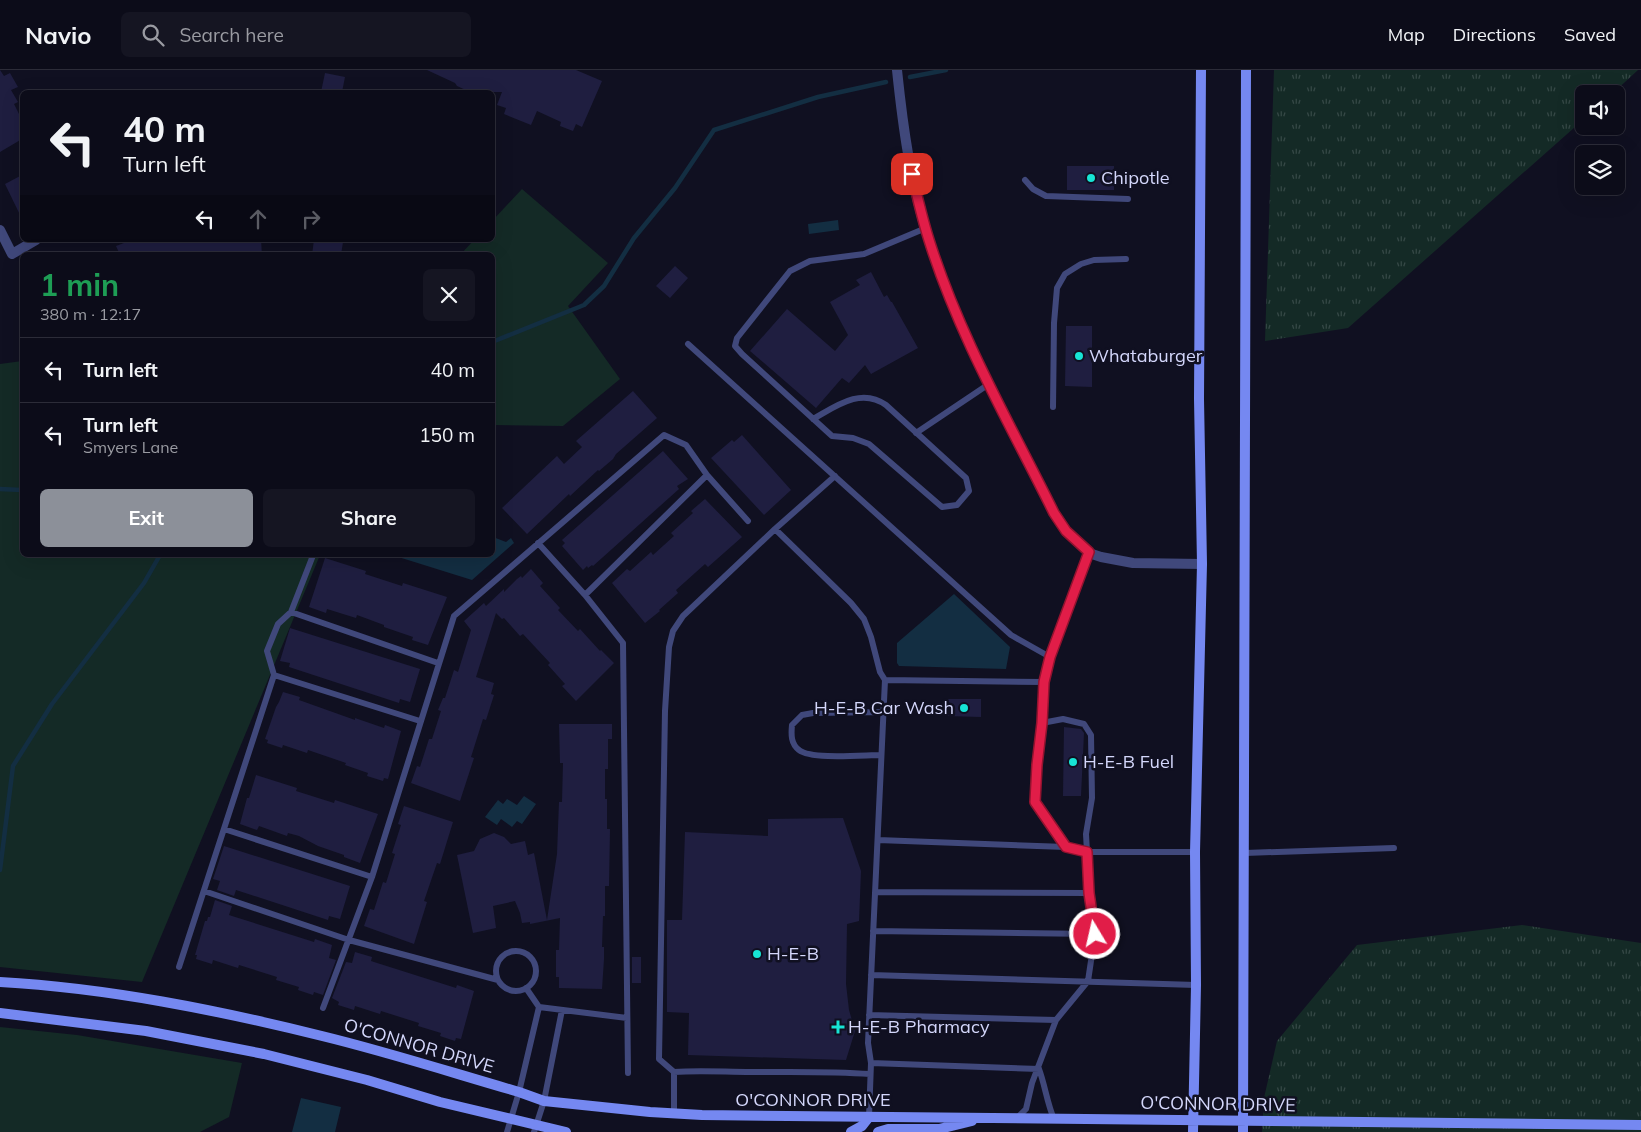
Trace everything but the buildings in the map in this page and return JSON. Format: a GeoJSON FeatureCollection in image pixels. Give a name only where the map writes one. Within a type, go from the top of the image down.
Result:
{"type":"FeatureCollection","features":[{"type":"Feature","properties":{"kind":"main road"},"geometry":{"type":"LineString","coordinates":[[1193,1132],[1196,985],[1195,852],[1202,564],[1199,399],[1200,70]]}},
{"type":"Feature","properties":{"kind":"main road"},"geometry":{"type":"LineString","coordinates":[[1244,1132],[1246,70]]}},
{"type":"Feature","properties":{"kind":"main road","name":"O'CONNOR DRIVE"},"geometry":{"type":"LineString","coordinates":[[0,982],[37,984],[112,994],[218,1013],[323,1036],[544,1100],[674,1114],[1641,1125]]}},
{"type":"Feature","properties":{"kind":"main road"},"geometry":{"type":"LineString","coordinates":[[0,1013],[146,1031],[264,1054],[511,1120],[535,1129],[566,1132]]}},
{"type":"Feature","properties":{"kind":"main road"},"geometry":{"type":"LineString","coordinates":[[851,1132],[862,1126],[869,1116]]}},
{"type":"Feature","properties":{"kind":"main road"},"geometry":{"type":"LineString","coordinates":[[878,1132],[888,1129],[939,1129],[985,1117]]}},
{"type":"Feature","properties":{"kind":"street"},"geometry":{"type":"LineString","coordinates":[[897,70],[902,121],[920,211],[946,289],[977,360],[1054,513],[1066,531],[1089,552],[1101,557],[1132,563],[1202,564]]}},
{"type":"Feature","properties":{"kind":"street"},"geometry":{"type":"LineString","coordinates":[[0,230],[12,254],[33,242]]}},
{"type":"Feature","properties":{"kind":"lane"},"geometry":{"type":"LineString","coordinates":[[1025,180],[1033,189],[1046,196],[1128,199]]}},
{"type":"Feature","properties":{"kind":"lane"},"geometry":{"type":"LineString","coordinates":[[814,420],[842,402],[856,398],[878,399],[966,478],[969,491],[957,505],[942,507],[869,444],[853,438],[832,436],[814,420],[735,346],[737,338],[790,271],[810,261],[864,254],[926,228]]}},
{"type":"Feature","properties":{"kind":"lane"},"geometry":{"type":"LineString","coordinates":[[1053,407],[1056,288],[1065,274],[1081,264],[1094,260],[1126,258]]}},
{"type":"Feature","properties":{"kind":"lane"},"geometry":{"type":"LineString","coordinates":[[688,344],[1011,634],[1050,657]]}},
{"type":"Feature","properties":{"kind":"lane"},"geometry":{"type":"LineString","coordinates":[[916,433],[989,384]]}},
{"type":"Feature","properties":{"kind":"lane"},"geometry":{"type":"LineString","coordinates":[[324,1008],[372,877],[454,616],[664,435],[686,445],[707,475],[748,521]]}},
{"type":"Feature","properties":{"kind":"lane"},"geometry":{"type":"LineString","coordinates":[[585,595],[707,475]]}},
{"type":"Feature","properties":{"kind":"lane"},"geometry":{"type":"LineString","coordinates":[[835,476],[682,616],[673,631],[669,647],[665,710],[659,1059],[674,1072],[698,1070],[750,1072],[831,1071],[870,1074]]}},
{"type":"Feature","properties":{"kind":"lane"},"geometry":{"type":"LineString","coordinates":[[775,529],[851,603],[864,619],[872,637],[880,672],[885,680],[869,1015],[868,1043],[872,1063],[869,1116]]}},
{"type":"Feature","properties":{"kind":"lane"},"geometry":{"type":"LineString","coordinates":[[538,543],[585,595],[624,644],[628,1073]]}},
{"type":"Feature","properties":{"kind":"lane"},"geometry":{"type":"LineString","coordinates":[[1066,847],[1035,802],[1037,765],[1044,682],[1050,657],[1089,552]]}},
{"type":"Feature","properties":{"kind":"lane"},"geometry":{"type":"LineString","coordinates":[[179,967],[274,675],[267,651],[278,624],[291,612],[312,558]]}},
{"type":"Feature","properties":{"kind":"lane"},"geometry":{"type":"LineString","coordinates":[[291,612],[438,663]]}},
{"type":"Feature","properties":{"kind":"lane"},"geometry":{"type":"LineString","coordinates":[[274,675],[420,721]]}},
{"type":"Feature","properties":{"kind":"lane"},"geometry":{"type":"LineString","coordinates":[[885,680],[1044,682]]}},
{"type":"Feature","properties":{"kind":"lane"},"geometry":{"type":"LineString","coordinates":[[881,755],[810,755],[797,749],[791,735],[792,725],[802,715],[813,713],[884,712]]}},
{"type":"Feature","properties":{"kind":"lane"},"geometry":{"type":"LineString","coordinates":[[1016,1119],[1026,1109],[1032,1083],[1039,1069],[1056,1020],[1088,981],[1095,934],[1089,893],[1086,834],[1092,798],[1091,735],[1084,724],[1063,719],[1042,723]]}},
{"type":"Feature","properties":{"kind":"lane"},"geometry":{"type":"LineString","coordinates":[[224,829],[372,877]]}},
{"type":"Feature","properties":{"kind":"lane"},"geometry":{"type":"LineString","coordinates":[[878,840],[1066,847],[1087,852],[1195,852]]}},
{"type":"Feature","properties":{"kind":"lane"},"geometry":{"type":"LineString","coordinates":[[1245,854],[1394,848]]}},
{"type":"Feature","properties":{"kind":"lane"},"geometry":{"type":"LineString","coordinates":[[204,891],[349,940],[498,980]]}},
{"type":"Feature","properties":{"kind":"lane"},"geometry":{"type":"LineString","coordinates":[[875,892],[1089,893]]}},
{"type":"Feature","properties":{"kind":"lane"},"geometry":{"type":"LineString","coordinates":[[873,931],[1095,934]]}},
{"type":"Feature","properties":{"kind":"lane"},"geometry":{"type":"LineString","coordinates":[[514,951],[521,951],[532,959],[536,971],[531,984],[526,988],[520,991],[507,989],[498,980],[496,967],[502,956],[514,951]]}},
{"type":"Feature","properties":{"kind":"lane"},"geometry":{"type":"LineString","coordinates":[[871,975],[1196,985]]}},
{"type":"Feature","properties":{"kind":"lane"},"geometry":{"type":"LineString","coordinates":[[507,1132],[519,1092],[539,1007],[526,988]]}},
{"type":"Feature","properties":{"kind":"lane"},"geometry":{"type":"LineString","coordinates":[[539,1007],[628,1018]]}},
{"type":"Feature","properties":{"kind":"lane"},"geometry":{"type":"LineString","coordinates":[[535,1129],[544,1100],[562,1010]]}},
{"type":"Feature","properties":{"kind":"lane"},"geometry":{"type":"LineString","coordinates":[[869,1015],[1056,1020]]}},
{"type":"Feature","properties":{"kind":"lane"},"geometry":{"type":"LineString","coordinates":[[872,1063],[1039,1069]]}},
{"type":"Feature","properties":{"kind":"lane"},"geometry":{"type":"LineString","coordinates":[[1039,1069],[1054,1119]]}},
{"type":"Feature","properties":{"kind":"lane"},"geometry":{"type":"LineString","coordinates":[[674,1072],[674,1114]]}},
{"type":"Feature","properties":{"kind":"green space"},"geometry":{"type":"Polygon","coordinates":[[[1274,70],[1638,70],[1622,85],[1575,85],[1575,127],[1348,328],[1265,341],[1274,70]]]}},
{"type":"Feature","properties":{"kind":"green space"},"geometry":{"type":"Polygon","coordinates":[[[522,189],[608,263],[568,306],[620,379],[563,426],[495,425],[495,252],[463,252],[472,242],[495,242],[495,218],[522,189]]]}},
{"type":"Feature","properties":{"kind":"green space"},"geometry":{"type":"Polygon","coordinates":[[[20,361],[20,557],[319,557],[142,982],[0,967],[0,364],[20,361]]]}},
{"type":"Feature","properties":{"kind":"green space"},"geometry":{"type":"Polygon","coordinates":[[[1522,925],[1641,943],[1641,1132],[1262,1132],[1264,1098],[1277,1041],[1357,945],[1522,925]]]}},
{"type":"Feature","properties":{"kind":"green space"},"geometry":{"type":"Polygon","coordinates":[[[0,1027],[77,1035],[242,1063],[229,1117],[200,1132],[0,1132],[0,1027]]]}},
{"type":"Feature","properties":{"kind":"water"},"geometry":{"type":"Polygon","coordinates":[[[838,220],[839,230],[809,234],[808,224],[838,220]]]}},
{"type":"Feature","properties":{"kind":"water"},"geometry":{"type":"Polygon","coordinates":[[[495,538],[506,542],[511,538],[514,543],[472,580],[398,557],[495,557],[495,538]]]}},
{"type":"Feature","properties":{"kind":"water"},"geometry":{"type":"Polygon","coordinates":[[[954,594],[1010,647],[1006,669],[899,666],[897,663],[897,643],[954,594]]]}},
{"type":"Feature","properties":{"kind":"water"},"geometry":{"type":"Polygon","coordinates":[[[524,796],[536,804],[522,824],[517,821],[512,827],[501,819],[497,825],[485,817],[498,800],[503,804],[507,799],[517,805],[524,796]]]}},
{"type":"Feature","properties":{"kind":"water"},"geometry":{"type":"Polygon","coordinates":[[[301,1098],[341,1107],[335,1132],[292,1132],[301,1098]]]}},
{"type":"Feature","properties":{"kind":"waterway"},"geometry":{"type":"LineString","coordinates":[[910,77],[946,70]]}},
{"type":"Feature","properties":{"kind":"waterway"},"geometry":{"type":"LineString","coordinates":[[495,341],[584,305],[604,286],[634,238],[675,188],[714,130],[818,97],[886,82]]}},
{"type":"Feature","properties":{"kind":"waterway"},"geometry":{"type":"LineString","coordinates":[[0,489],[20,490]]}},
{"type":"Feature","properties":{"kind":"waterway"},"geometry":{"type":"LineString","coordinates":[[0,870],[13,766],[52,704],[144,583],[159,557]]}},
{"type":"Feature","properties":{"kind":"place","name":"Chipotle"},"geometry":{"type":"Point","coordinates":[1091,178]}},
{"type":"Feature","properties":{"kind":"place","name":"Whataburger"},"geometry":{"type":"Point","coordinates":[1079,356]}},
{"type":"Feature","properties":{"kind":"place","name":"H-E-B Car Wash"},"geometry":{"type":"Point","coordinates":[964,708]}},
{"type":"Feature","properties":{"kind":"place","name":"H-E-B Fuel"},"geometry":{"type":"Point","coordinates":[1073,762]}},
{"type":"Feature","properties":{"kind":"place","name":"H-E-B"},"geometry":{"type":"Point","coordinates":[757,954]}},
{"type":"Feature","properties":{"kind":"place","name":"H-E-B Pharmacy"},"geometry":{"type":"Point","coordinates":[838,1027]}},
{"type":"Feature","properties":{"kind":"route"},"geometry":{"type":"LineString","coordinates":[[912,174],[920,211],[946,289],[977,360],[1054,513],[1066,531],[1080,546],[1089,552],[1050,657],[1044,682],[1035,802],[1066,847],[1087,852],[1089,893],[1095,934]]}}]}
